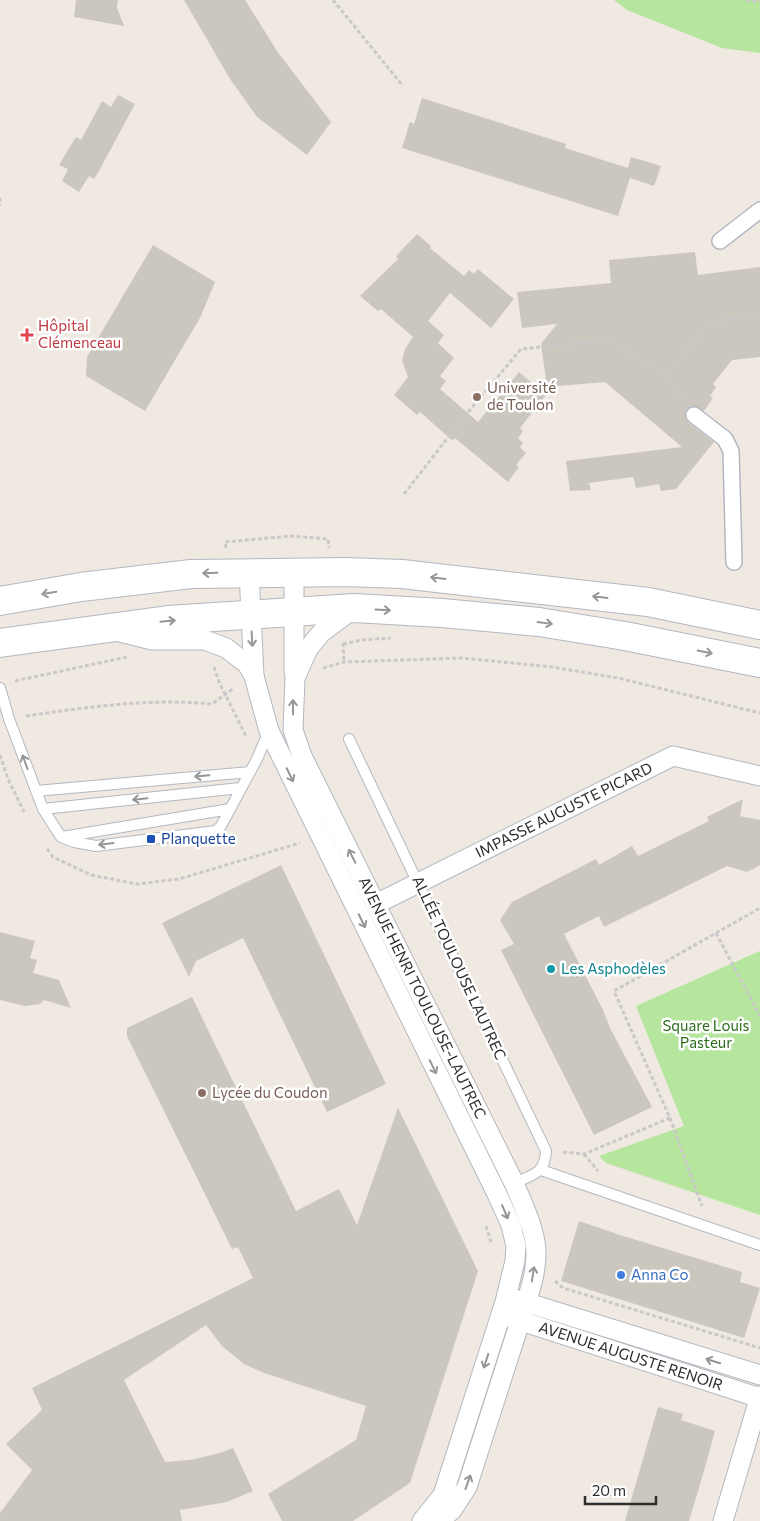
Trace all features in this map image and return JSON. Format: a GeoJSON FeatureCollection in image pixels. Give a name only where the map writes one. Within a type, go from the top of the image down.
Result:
{"type":"FeatureCollection","features":[{"type":"Feature","properties":{"kind":"main road"},"geometry":{"type":"LineString","coordinates":[[0,601],[81,587],[191,574],[294,572],[402,574],[648,602],[760,625]]}},
{"type":"Feature","properties":{"kind":"main road"},"geometry":{"type":"LineString","coordinates":[[0,643],[168,620],[354,608],[442,613],[539,622],[625,636],[760,663]]}},
{"type":"Feature","properties":{"kind":"street"},"geometry":{"type":"LineString","coordinates":[[720,241],[760,210]]}},
{"type":"Feature","properties":{"kind":"street"},"geometry":{"type":"LineString","coordinates":[[694,415],[725,439],[731,451],[734,562]]}},
{"type":"Feature","properties":{"kind":"street","name":"AVENUE HENRI TOULOUSE-LAUTREC"},"geometry":{"type":"LineString","coordinates":[[249,572],[254,676],[269,731],[497,1194],[510,1225],[516,1246],[516,1261],[501,1315],[443,1495],[422,1521]]}},
{"type":"Feature","properties":{"kind":"street","name":"AVENUE HENRI TOULOUSE-LAUTREC"},"geometry":{"type":"LineString","coordinates":[[294,572],[294,730],[302,756],[514,1184],[531,1226],[536,1252],[534,1277],[467,1488],[452,1510],[440,1521]]}},
{"type":"Feature","properties":{"kind":"street","name":"AVENUE HENRI TOULOUSE-LAUTREC"},"geometry":{"type":"LineString","coordinates":[[295,678],[308,649],[316,639],[354,608]]}},
{"type":"Feature","properties":{"kind":"street","name":"AVENUE HENRI TOULOUSE-LAUTREC"},"geometry":{"type":"LineString","coordinates":[[103,628],[152,640],[205,640],[215,643],[226,648],[247,664],[254,676]]}},
{"type":"Feature","properties":{"kind":"street","name":"IMPASSE AUGUSTE PICARD"},"geometry":{"type":"LineString","coordinates":[[376,904],[673,756],[760,776]]}},
{"type":"Feature","properties":{"kind":"street","name":"AVENUE AUGUSTE RENOIR"},"geometry":{"type":"LineString","coordinates":[[506,1296],[760,1375]]}},
{"type":"Feature","properties":{"kind":"street","name":"AVENUE AUGUSTE RENOIR"},"geometry":{"type":"LineString","coordinates":[[501,1315],[760,1397]]}},
{"type":"Feature","properties":{"kind":"street"},"geometry":{"type":"LineString","coordinates":[[723,1521],[760,1397]]}},
{"type":"Feature","properties":{"kind":"lane"},"geometry":{"type":"LineString","coordinates":[[0,688],[9,719],[43,809],[61,837],[74,842],[96,846],[216,831],[230,810],[257,759],[269,731]]}},
{"type":"Feature","properties":{"kind":"lane","name":"ALLÉE TOULOUSE LAUTREC"},"geometry":{"type":"LineString","coordinates":[[349,739],[546,1151]]}},
{"type":"Feature","properties":{"kind":"lane"},"geometry":{"type":"LineString","coordinates":[[36,791],[250,772]]}},
{"type":"Feature","properties":{"kind":"lane"},"geometry":{"type":"LineString","coordinates":[[43,809],[240,788]]}},
{"type":"Feature","properties":{"kind":"lane"},"geometry":{"type":"LineString","coordinates":[[61,837],[230,810]]}},
{"type":"Feature","properties":{"kind":"lane"},"geometry":{"type":"LineString","coordinates":[[514,1184],[541,1170],[546,1162],[546,1151]]}},
{"type":"Feature","properties":{"kind":"lane"},"geometry":{"type":"LineString","coordinates":[[541,1170],[760,1245]]}},
{"type":"Feature","properties":{"kind":"path"},"geometry":{"type":"LineString","coordinates":[[333,0],[403,86]]}},
{"type":"Feature","properties":{"kind":"path"},"geometry":{"type":"LineString","coordinates":[[746,0],[760,2]]}},
{"type":"Feature","properties":{"kind":"path"},"geometry":{"type":"LineString","coordinates":[[0,198],[0,206]]}},
{"type":"Feature","properties":{"kind":"path"},"geometry":{"type":"LineString","coordinates":[[666,376],[709,322],[760,314]]}},
{"type":"Feature","properties":{"kind":"path"},"geometry":{"type":"LineString","coordinates":[[404,494],[464,417],[521,349],[611,340],[666,376],[694,415]]}},
{"type":"Feature","properties":{"kind":"path"},"geometry":{"type":"LineString","coordinates":[[362,640],[397,637]]}},
{"type":"Feature","properties":{"kind":"path"},"geometry":{"type":"LineString","coordinates":[[10,682],[125,657],[134,657]]}},
{"type":"Feature","properties":{"kind":"path"},"geometry":{"type":"LineString","coordinates":[[344,662],[462,658],[552,667],[618,678],[760,713]]}},
{"type":"Feature","properties":{"kind":"path"},"geometry":{"type":"LineString","coordinates":[[212,662],[225,695],[257,759]]}},
{"type":"Feature","properties":{"kind":"path"},"geometry":{"type":"LineString","coordinates":[[9,719],[87,707],[139,702],[212,704],[234,688]]}},
{"type":"Feature","properties":{"kind":"path"},"geometry":{"type":"LineString","coordinates":[[91,875],[137,884],[178,879],[300,843],[296,835]]}},
{"type":"Feature","properties":{"kind":"path"},"geometry":{"type":"LineString","coordinates":[[702,1206],[670,1118],[614,990],[760,908]]}},
{"type":"Feature","properties":{"kind":"path"},"geometry":{"type":"LineString","coordinates":[[716,933],[760,1016]]}},
{"type":"Feature","properties":{"kind":"path"},"geometry":{"type":"LineString","coordinates":[[546,1151],[584,1154],[670,1118]]}},
{"type":"Feature","properties":{"kind":"path"},"geometry":{"type":"LineString","coordinates":[[484,1220],[492,1244]]}},
{"type":"Feature","properties":{"kind":"path"},"geometry":{"type":"LineString","coordinates":[[552,1278],[562,1288],[760,1348]]}},
{"type":"Feature","properties":{"kind":"green space"},"geometry":{"type":"Polygon","coordinates":[[[614,0],[760,0],[760,53],[722,48],[627,10],[614,0]]]}},
{"type":"Feature","properties":{"kind":"green space","name":"Square Louis Pasteur"},"geometry":{"type":"Polygon","coordinates":[[[760,951],[760,1215],[606,1163],[599,1156],[684,1126],[636,1006],[760,951]]]}},
{"type":"Feature","properties":{"kind":"building"},"geometry":{"type":"Polygon","coordinates":[[[76,0],[118,0],[117,8],[124,26],[74,17],[76,0]]]}},
{"type":"Feature","properties":{"kind":"building"},"geometry":{"type":"Polygon","coordinates":[[[184,0],[245,0],[277,51],[331,122],[307,155],[257,117],[230,79],[184,0]]]}},
{"type":"Feature","properties":{"kind":"building"},"geometry":{"type":"Polygon","coordinates":[[[118,95],[135,104],[94,179],[89,176],[79,192],[62,181],[68,169],[59,165],[76,137],[81,140],[102,101],[111,107],[118,95]]]}},
{"type":"Feature","properties":{"kind":"building"},"geometry":{"type":"Polygon","coordinates":[[[422,98],[566,144],[565,148],[628,168],[631,157],[661,166],[654,186],[630,178],[618,216],[402,148],[410,122],[414,124],[422,98]]]}},
{"type":"Feature","properties":{"kind":"building"},"geometry":{"type":"Polygon","coordinates":[[[417,234],[431,246],[430,248],[464,276],[469,270],[474,274],[478,269],[514,299],[491,328],[450,293],[428,321],[444,335],[438,343],[454,358],[440,376],[446,381],[440,389],[478,422],[519,372],[546,395],[520,428],[523,431],[518,438],[523,443],[520,447],[526,453],[516,465],[519,467],[508,482],[455,438],[453,441],[420,412],[417,415],[394,395],[408,377],[402,360],[405,349],[413,337],[381,309],[378,311],[360,296],[398,259],[396,256],[417,234]]]}},
{"type":"Feature","properties":{"kind":"building"},"geometry":{"type":"Polygon","coordinates":[[[153,245],[215,282],[200,318],[145,411],[86,376],[87,357],[153,245]]]}},
{"type":"Feature","properties":{"kind":"building"},"geometry":{"type":"Polygon","coordinates":[[[695,252],[698,275],[760,267],[760,357],[732,360],[713,384],[716,387],[710,396],[713,398],[704,411],[695,406],[686,410],[685,418],[688,422],[714,442],[676,489],[661,491],[659,484],[636,488],[633,477],[589,483],[591,490],[570,491],[566,461],[682,447],[605,382],[547,387],[541,344],[557,324],[522,328],[517,292],[611,283],[609,260],[695,252]]]}},
{"type":"Feature","properties":{"kind":"building","name":"Les Asphodèles"},"geometry":{"type":"Polygon","coordinates":[[[743,799],[740,816],[760,820],[760,865],[747,872],[727,866],[604,927],[599,916],[564,934],[603,1010],[610,1028],[652,1107],[594,1135],[501,950],[514,944],[500,920],[512,902],[596,859],[599,865],[632,846],[638,856],[709,821],[707,817],[743,799]]]}},
{"type":"Feature","properties":{"kind":"building"},"geometry":{"type":"Polygon","coordinates":[[[281,865],[386,1084],[327,1112],[243,938],[196,961],[189,977],[162,923],[281,865]]]}},
{"type":"Feature","properties":{"kind":"building"},"geometry":{"type":"Polygon","coordinates":[[[0,932],[35,941],[30,958],[37,960],[33,973],[59,980],[71,1008],[44,1000],[40,1004],[25,1006],[0,1000],[0,932]]]}},
{"type":"Feature","properties":{"kind":"building"},"geometry":{"type":"Polygon","coordinates":[[[192,997],[296,1211],[339,1189],[357,1225],[398,1108],[478,1271],[410,1483],[353,1521],[282,1521],[268,1494],[356,1440],[366,1406],[264,1373],[244,1364],[222,1346],[206,1325],[124,1380],[165,1462],[190,1460],[233,1448],[253,1491],[227,1502],[180,1510],[182,1521],[0,1521],[0,1513],[32,1470],[6,1444],[42,1410],[32,1388],[253,1278],[238,1247],[232,1249],[127,1036],[127,1028],[192,997]]]}},
{"type":"Feature","properties":{"kind":"building"},"geometry":{"type":"Polygon","coordinates":[[[579,1221],[742,1272],[740,1282],[760,1288],[744,1338],[561,1281],[579,1221]]]}},
{"type":"Feature","properties":{"kind":"building"},"geometry":{"type":"Polygon","coordinates":[[[658,1407],[683,1414],[681,1420],[715,1431],[704,1471],[689,1521],[625,1521],[658,1407]]]}},
{"type":"Feature","properties":{"kind":"place","name":"Hôpital Clémenceau"},"geometry":{"type":"Point","coordinates":[27,335]}},
{"type":"Feature","properties":{"kind":"place","name":"Université de Toulon"},"geometry":{"type":"Point","coordinates":[477,397]}},
{"type":"Feature","properties":{"kind":"place","name":"Planquette"},"geometry":{"type":"Point","coordinates":[151,839]}},
{"type":"Feature","properties":{"kind":"place","name":"Les Asphodèles"},"geometry":{"type":"Point","coordinates":[551,969]}},
{"type":"Feature","properties":{"kind":"place","name":"Lycée du Coudon"},"geometry":{"type":"Point","coordinates":[202,1093]}},
{"type":"Feature","properties":{"kind":"place","name":"Anna Co"},"geometry":{"type":"Point","coordinates":[621,1275]}}]}
